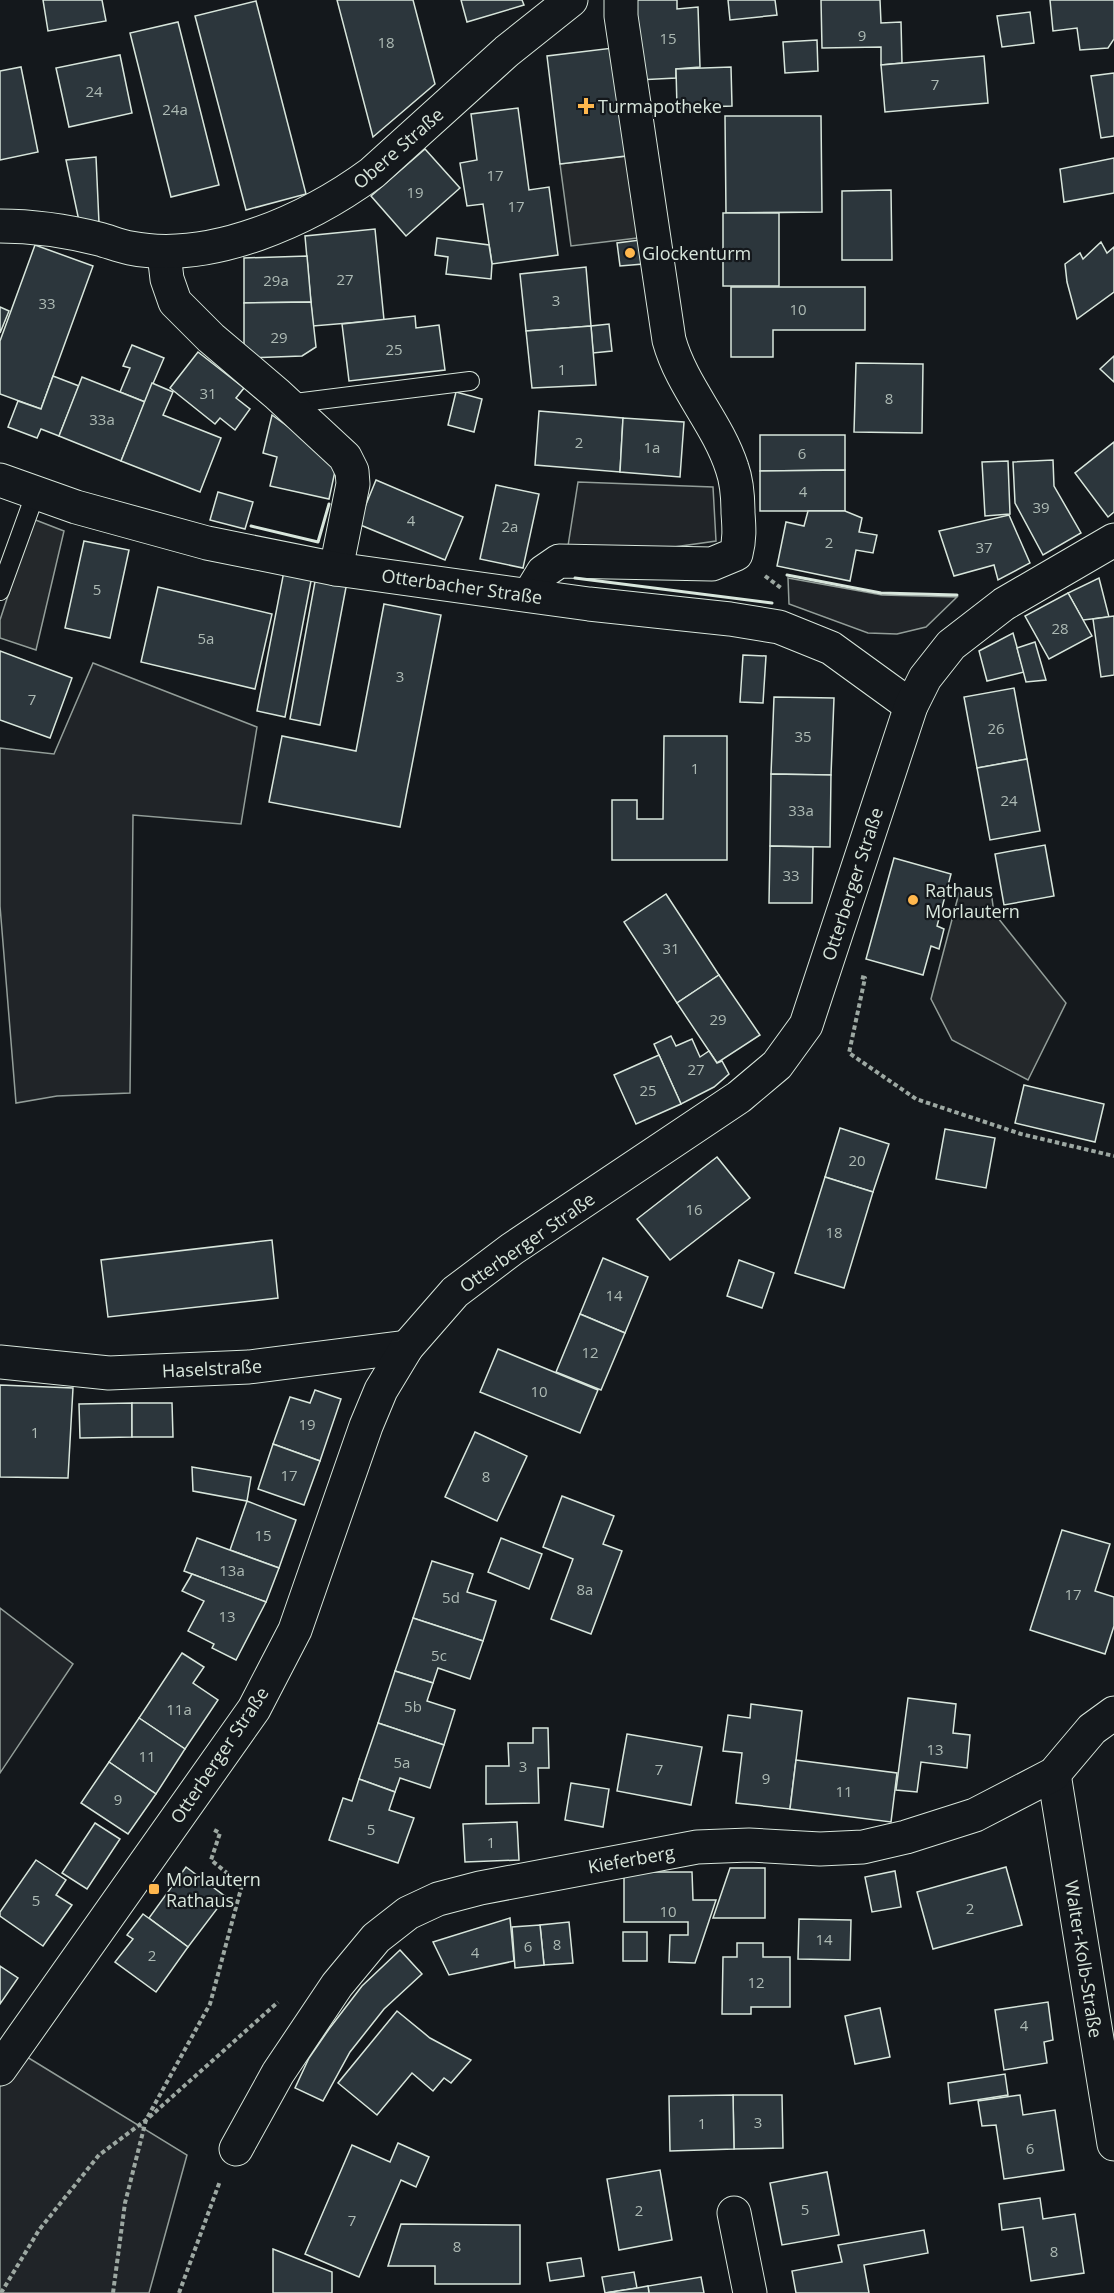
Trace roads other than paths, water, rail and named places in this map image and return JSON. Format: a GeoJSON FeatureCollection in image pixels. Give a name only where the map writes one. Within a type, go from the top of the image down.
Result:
{"type":"FeatureCollection","features":[{"type":"Feature","properties":{"kind":"street","name":"Obere Straße"},"geometry":{"type":"LineString","coordinates":[[0,226],[63,231],[129,248],[164,253],[204,249],[248,236],[312,212],[348,191],[372,173],[507,51],[571,0]]}},
{"type":"Feature","properties":{"kind":"street"},"geometry":{"type":"LineString","coordinates":[[529,595],[543,572],[559,561],[712,564],[736,554],[740,540],[737,490],[732,467],[721,442],[674,359],[669,340],[621,16],[621,0]]}},
{"type":"Feature","properties":{"kind":"street"},"geometry":{"type":"LineString","coordinates":[[164,253],[167,279],[175,302],[211,338],[345,457],[352,471],[353,484],[336,569]]}},
{"type":"Feature","properties":{"kind":"street","name":"Otterbacher Straße"},"geometry":{"type":"LineString","coordinates":[[0,480],[76,507],[207,543],[336,569],[589,604],[730,619],[780,627],[831,648],[910,706]]}},
{"type":"Feature","properties":{"kind":"street","name":"Otterberger Straße"},"geometry":{"type":"LineString","coordinates":[[0,2069],[254,1709],[295,1630],[366,1426],[381,1390],[407,1347],[455,1292],[464,1285],[512,1249],[730,1103],[777,1065],[806,1025],[910,706],[925,678],[951,645],[1004,604],[1114,540]]}},
{"type":"Feature","properties":{"kind":"street","name":"Haselstraße"},"geometry":{"type":"LineString","coordinates":[[5,1357],[109,1373],[237,1368],[407,1347]]}},
{"type":"Feature","properties":{"kind":"street","name":"Kieferberg"},"geometry":{"type":"LineString","coordinates":[[236,2149],[278,2073],[337,1985],[376,1938],[408,1913],[438,1899],[480,1888],[697,1847],[749,1845],[820,1849],[863,1847],[906,1837],[975,1815],[1054,1774],[1092,1729],[1114,1713]]}},
{"type":"Feature","properties":{"kind":"street","name":"Walter-Kolb-Straße"},"geometry":{"type":"LineString","coordinates":[[1054,1774],[1114,2144]]}},
{"type":"Feature","properties":{"kind":"street"},"geometry":{"type":"LineString","coordinates":[[734,2213],[750,2293]]}},
{"type":"Feature","properties":{"kind":"lane"},"geometry":{"type":"LineString","coordinates":[[287,404],[470,381]]}},
{"type":"Feature","properties":{"kind":"lane"},"geometry":{"type":"LineString","coordinates":[[0,591],[36,492]]}},
{"type":"Feature","properties":{"kind":"place","name":"Turmapotheke"},"geometry":{"type":"Point","coordinates":[586,106]}},
{"type":"Feature","properties":{"kind":"place","name":"Glockenturm"},"geometry":{"type":"Point","coordinates":[630,253]}},
{"type":"Feature","properties":{"kind":"place","name":"Rathaus Morlautern"},"geometry":{"type":"Point","coordinates":[913,900]}},
{"type":"Feature","properties":{"kind":"place","name":"Morlautern Rathaus"},"geometry":{"type":"Point","coordinates":[154,1889]}}]}
